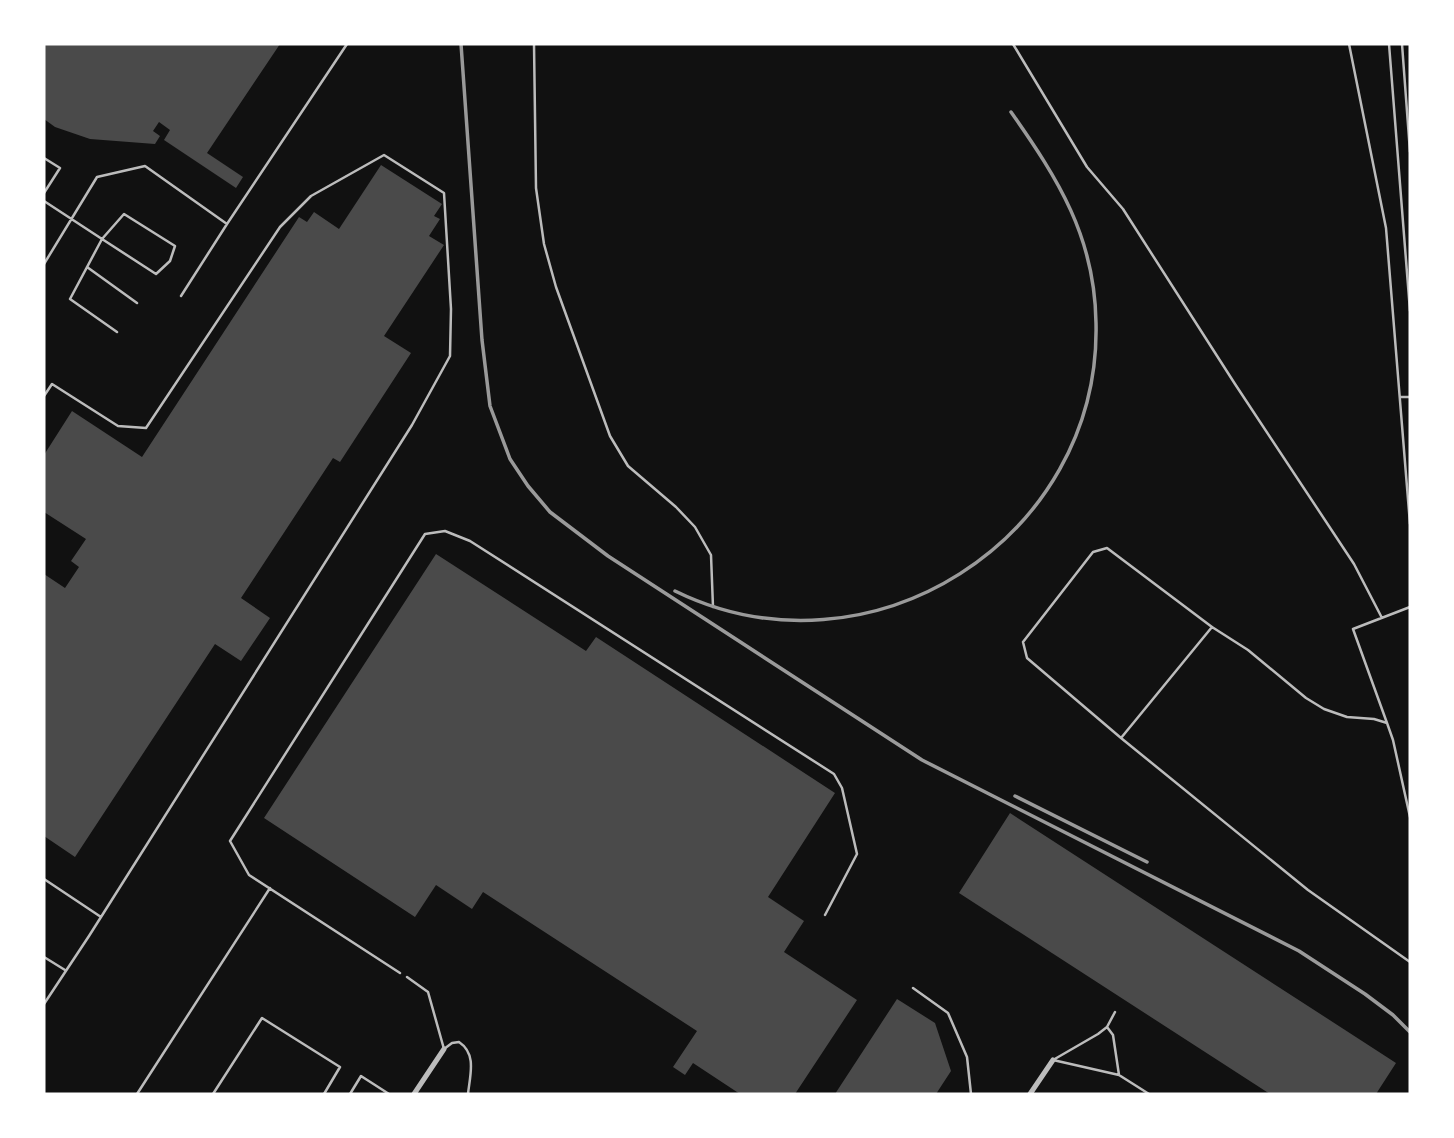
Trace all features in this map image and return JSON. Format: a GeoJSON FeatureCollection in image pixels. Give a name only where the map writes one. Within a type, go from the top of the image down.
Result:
{"type":"FeatureCollection","features":[{"type":"Feature","properties":{"kind":"street"},"geometry":{"type":"LineString","coordinates":[[414,1094],[444,1049]]}},
{"type":"Feature","properties":{"kind":"street"},"geometry":{"type":"LineString","coordinates":[[1030,1094],[1053,1060]]}},
{"type":"Feature","properties":{"kind":"lane"},"geometry":{"type":"LineString","coordinates":[[181,296],[347,44]]}},
{"type":"Feature","properties":{"kind":"lane"},"geometry":{"type":"LineString","coordinates":[[534,44],[536,188],[544,244],[556,287],[610,436],[628,466],[695,527],[711,555],[713,607]]}},
{"type":"Feature","properties":{"kind":"lane"},"geometry":{"type":"LineString","coordinates":[[1013,44],[1087,167],[1123,209],[1354,564],[1382,618]]}},
{"type":"Feature","properties":{"kind":"lane"},"geometry":{"type":"LineString","coordinates":[[1349,44],[1385,228],[1410,524]]}},
{"type":"Feature","properties":{"kind":"lane"},"geometry":{"type":"LineString","coordinates":[[1389,44],[1410,311]]}},
{"type":"Feature","properties":{"kind":"lane"},"geometry":{"type":"LineString","coordinates":[[1402,44],[1410,152]]}},
{"type":"Feature","properties":{"kind":"lane"},"geometry":{"type":"LineString","coordinates":[[44,396],[52,384],[118,426],[146,428],[280,227],[311,196],[384,155],[444,193],[451,309],[450,356],[412,425],[44,1003]]}},
{"type":"Feature","properties":{"kind":"lane"},"geometry":{"type":"LineString","coordinates":[[44,158],[60,168],[44,193]]}},
{"type":"Feature","properties":{"kind":"lane"},"geometry":{"type":"LineString","coordinates":[[44,264],[97,177],[145,166],[227,224]]}},
{"type":"Feature","properties":{"kind":"lane"},"geometry":{"type":"LineString","coordinates":[[44,201],[72,220],[102,239],[156,274],[170,261],[176,246],[124,214],[102,239],[70,299],[117,332]]}},
{"type":"Feature","properties":{"kind":"lane"},"geometry":{"type":"LineString","coordinates":[[87,267],[137,303]]}},
{"type":"Feature","properties":{"kind":"lane"},"geometry":{"type":"LineString","coordinates":[[1400,397],[1410,397]]}},
{"type":"Feature","properties":{"kind":"lane"},"geometry":{"type":"LineString","coordinates":[[400,973],[249,875],[230,841],[425,534],[445,531],[470,541],[834,774],[842,788],[857,854],[825,915]]}},
{"type":"Feature","properties":{"kind":"lane"},"geometry":{"type":"LineString","coordinates":[[1387,723],[1347,717],[1324,709],[1306,698],[1248,650],[1212,627],[1108,548],[1093,552],[1023,642],[1027,658],[1121,738],[1308,890],[1410,962]]}},
{"type":"Feature","properties":{"kind":"lane"},"geometry":{"type":"LineString","coordinates":[[1410,607],[1353,629],[1393,740],[1410,817]]}},
{"type":"Feature","properties":{"kind":"lane"},"geometry":{"type":"LineString","coordinates":[[1121,738],[1212,627]]}},
{"type":"Feature","properties":{"kind":"lane"},"geometry":{"type":"LineString","coordinates":[[44,879],[100,917]]}},
{"type":"Feature","properties":{"kind":"lane"},"geometry":{"type":"LineString","coordinates":[[137,1094],[270,888]]}},
{"type":"Feature","properties":{"kind":"lane"},"geometry":{"type":"LineString","coordinates":[[44,957],[66,971]]}},
{"type":"Feature","properties":{"kind":"lane"},"geometry":{"type":"LineString","coordinates":[[407,977],[428,992],[444,1049],[459,1042],[467,1047],[471,1058],[468,1094]]}},
{"type":"Feature","properties":{"kind":"lane"},"geometry":{"type":"LineString","coordinates":[[913,988],[948,1013],[967,1058],[971,1094]]}},
{"type":"Feature","properties":{"kind":"lane"},"geometry":{"type":"LineString","coordinates":[[1053,1060],[1098,1034],[1107,1027],[1115,1012]]}},
{"type":"Feature","properties":{"kind":"lane"},"geometry":{"type":"LineString","coordinates":[[213,1094],[262,1018],[340,1067],[324,1094]]}},
{"type":"Feature","properties":{"kind":"lane"},"geometry":{"type":"LineString","coordinates":[[1107,1027],[1114,1035],[1119,1075]]}},
{"type":"Feature","properties":{"kind":"lane"},"geometry":{"type":"LineString","coordinates":[[1053,1060],[1119,1075],[1149,1094]]}},
{"type":"Feature","properties":{"kind":"lane"},"geometry":{"type":"LineString","coordinates":[[349,1094],[361,1076],[389,1094]]}},
{"type":"Feature","properties":{"kind":"building"},"geometry":{"type":"Polygon","coordinates":[[[44,44],[280,44],[207,153],[243,177],[236,188],[164,140],[170,130],[159,122],[153,131],[160,136],[155,144],[90,139],[55,127],[44,119],[44,44]]]}},
{"type":"Feature","properties":{"kind":"building"},"geometry":{"type":"Polygon","coordinates":[[[381,165],[442,204],[434,216],[440,219],[429,236],[444,245],[384,336],[411,353],[340,462],[333,458],[241,598],[270,618],[241,661],[215,644],[75,857],[44,836],[44,574],[65,588],[79,567],[71,561],[86,539],[44,512],[44,455],[72,411],[142,457],[299,217],[307,222],[314,212],[339,229],[381,165]]]}},
{"type":"Feature","properties":{"kind":"building"},"geometry":{"type":"Polygon","coordinates":[[[436,554],[586,651],[596,637],[835,793],[768,897],[804,921],[784,952],[857,1000],[795,1094],[740,1094],[693,1063],[685,1075],[673,1067],[697,1031],[483,892],[472,909],[436,885],[415,917],[264,818],[436,554]]]}},
{"type":"Feature","properties":{"kind":"building"},"geometry":{"type":"Polygon","coordinates":[[[1010,813],[1396,1063],[1376,1094],[1270,1094],[959,893],[1010,813]]]}},
{"type":"Feature","properties":{"kind":"building"},"geometry":{"type":"Polygon","coordinates":[[[897,999],[935,1023],[951,1071],[936,1094],[835,1094],[897,999]]]}},
{"type":"Feature","properties":{"kind":"railway"},"geometry":{"type":"LineString","coordinates":[[461,44],[482,340],[490,406],[510,459],[550,512],[608,556],[922,760],[1299,951],[1365,994],[1410,1032]]}},
{"type":"Feature","properties":{"kind":"railway"},"geometry":{"type":"LineString","coordinates":[[675,591],[749,616],[823,620],[895,605],[960,574],[1016,528],[1060,469],[1087,400],[1096,323],[1094,292],[1089,263],[1071,210],[1044,161],[1011,112]]}},
{"type":"Feature","properties":{"kind":"railway"},"geometry":{"type":"LineString","coordinates":[[1015,796],[1147,862]]}}]}
